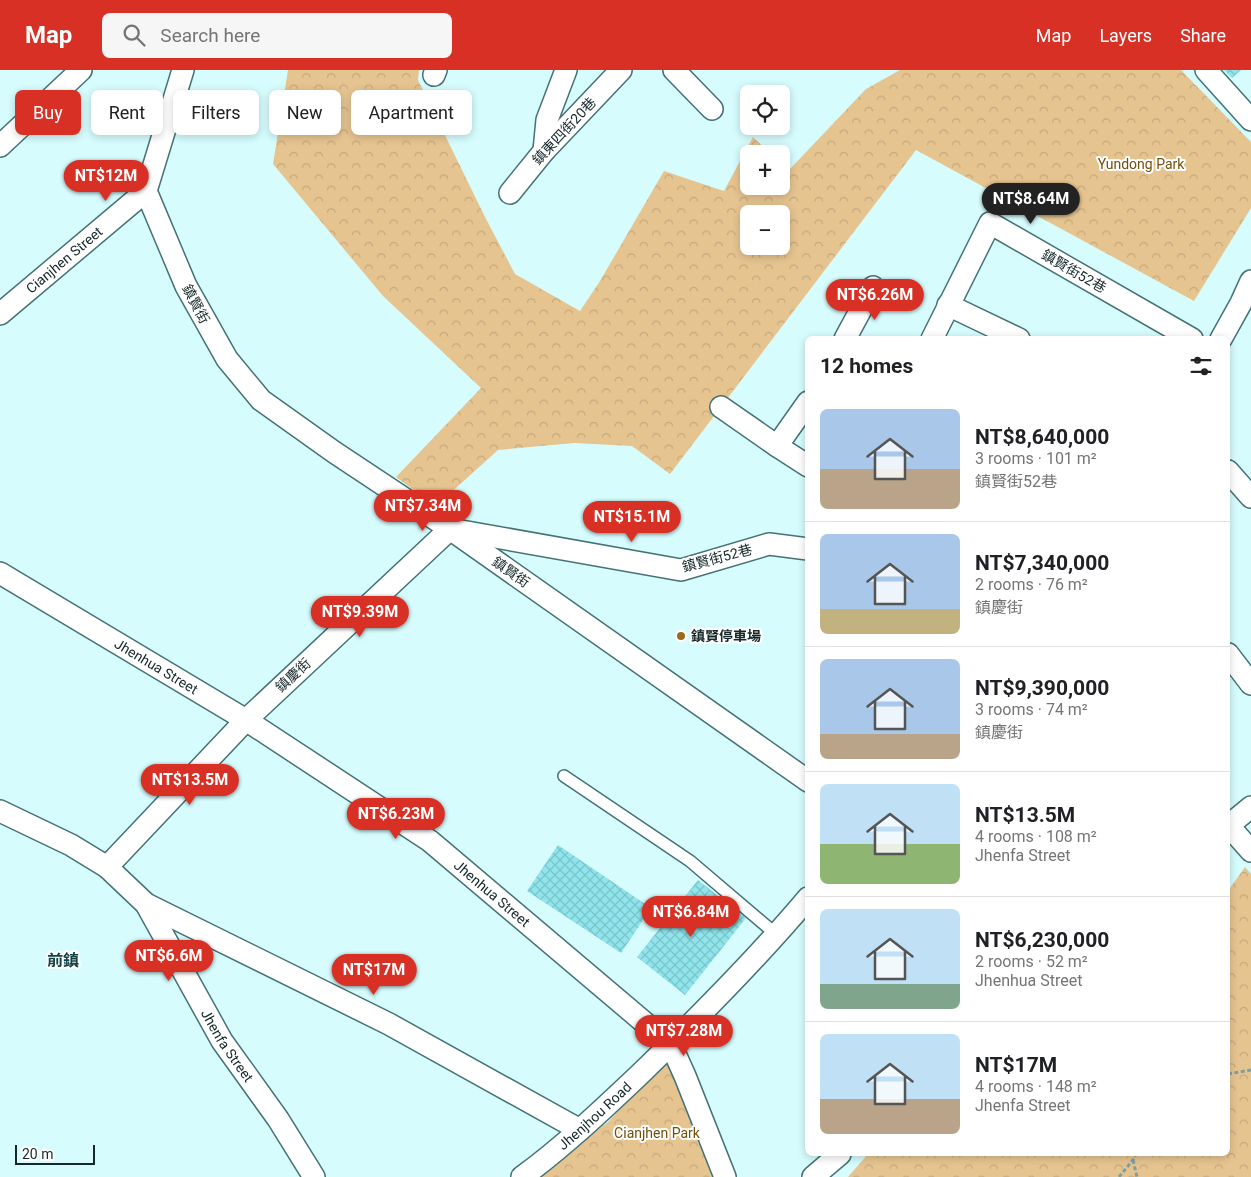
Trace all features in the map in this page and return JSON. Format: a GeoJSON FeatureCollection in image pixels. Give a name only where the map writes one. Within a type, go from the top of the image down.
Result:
{"type":"FeatureCollection","features":[{"type":"Feature","properties":{"kind":"street"},"geometry":{"type":"LineString","coordinates":[[0,146],[81,70]]}},
{"type":"Feature","properties":{"kind":"street"},"geometry":{"type":"LineString","coordinates":[[146,191],[182,70]]}},
{"type":"Feature","properties":{"kind":"street"},"geometry":{"type":"LineString","coordinates":[[544,150],[547,120],[566,70]]}},
{"type":"Feature","properties":{"kind":"street","name":"鎮東四街20巷"},"geometry":{"type":"LineString","coordinates":[[510,194],[544,150],[621,70]]}},
{"type":"Feature","properties":{"kind":"street"},"geometry":{"type":"LineString","coordinates":[[674,70],[712,109]]}},
{"type":"Feature","properties":{"kind":"street"},"geometry":{"type":"LineString","coordinates":[[1206,70],[1251,120]]}},
{"type":"Feature","properties":{"kind":"street","name":"Cianjhen Street"},"geometry":{"type":"LineString","coordinates":[[0,314],[146,191]]}},
{"type":"Feature","properties":{"kind":"street","name":"鎮賢街"},"geometry":{"type":"LineString","coordinates":[[146,191],[186,286],[227,359],[261,400],[334,452],[450,529],[805,779]]}},
{"type":"Feature","properties":{"kind":"street","name":"鎮賢街52巷"},"geometry":{"type":"LineString","coordinates":[[933,336],[990,223],[1187,336]]}},
{"type":"Feature","properties":{"kind":"street"},"geometry":{"type":"LineString","coordinates":[[1223,336],[1246,308],[1251,281]]}},
{"type":"Feature","properties":{"kind":"street"},"geometry":{"type":"LineString","coordinates":[[848,336],[872,287]]}},
{"type":"Feature","properties":{"kind":"street"},"geometry":{"type":"LineString","coordinates":[[948,305],[1013,336]]}},
{"type":"Feature","properties":{"kind":"street"},"geometry":{"type":"LineString","coordinates":[[777,446],[805,406]]}},
{"type":"Feature","properties":{"kind":"street"},"geometry":{"type":"LineString","coordinates":[[721,407],[805,464]]}},
{"type":"Feature","properties":{"kind":"street"},"geometry":{"type":"LineString","coordinates":[[1230,473],[1251,497]]}},
{"type":"Feature","properties":{"kind":"street","name":"鎮賢街52巷"},"geometry":{"type":"LineString","coordinates":[[450,529],[681,570],[769,544],[805,549]]}},
{"type":"Feature","properties":{"kind":"street","name":"鎮慶街"},"geometry":{"type":"LineString","coordinates":[[107,867],[246,720],[450,529]]}},
{"type":"Feature","properties":{"kind":"street","name":"Jhenhua Street"},"geometry":{"type":"LineString","coordinates":[[0,573],[246,720],[430,840],[671,1044],[725,1177]]}},
{"type":"Feature","properties":{"kind":"street"},"geometry":{"type":"LineString","coordinates":[[1230,657],[1251,684]]}},
{"type":"Feature","properties":{"kind":"street"},"geometry":{"type":"LineString","coordinates":[[1230,824],[1251,807]]}},
{"type":"Feature","properties":{"kind":"street","name":"Jhenfa Street"},"geometry":{"type":"LineString","coordinates":[[0,811],[71,845],[107,867],[146,904],[222,1040],[278,1119],[314,1177]]}},
{"type":"Feature","properties":{"kind":"street"},"geometry":{"type":"LineString","coordinates":[[1230,828],[1251,851]]}},
{"type":"Feature","properties":{"kind":"street","name":"Jhenjhou Road"},"geometry":{"type":"LineString","coordinates":[[522,1177],[580,1130],[671,1044],[777,935],[805,902]]}},
{"type":"Feature","properties":{"kind":"street"},"geometry":{"type":"LineString","coordinates":[[146,904],[389,1024],[580,1130]]}},
{"type":"Feature","properties":{"kind":"street"},"geometry":{"type":"LineString","coordinates":[[813,1177],[838,1156]]}},
{"type":"Feature","properties":{"kind":"lane"},"geometry":{"type":"LineString","coordinates":[[564,776],[690,861],[777,935]]}},
{"type":"Feature","properties":{"kind":"path"},"geometry":{"type":"LineString","coordinates":[[1230,1074],[1251,1070]]}},
{"type":"Feature","properties":{"kind":"path"},"geometry":{"type":"LineString","coordinates":[[1120,1177],[1135,1156]]}},
{"type":"Feature","properties":{"kind":"path"},"geometry":{"type":"LineString","coordinates":[[1133,1160],[1137,1177]]}},
{"type":"Feature","properties":{"kind":"green space","name":"Yundong Park"},"geometry":{"type":"Polygon","coordinates":[[[288,70],[419,70],[418,80],[423,90],[351,90],[351,135],[445,135],[515,274],[580,311],[600,281],[664,171],[724,191],[740,161],[740,195],[790,195],[790,169],[866,89],[900,70],[1181,70],[1251,142],[1251,208],[1194,301],[916,150],[670,474],[632,446],[574,443],[498,450],[436,506],[396,477],[481,388],[383,296],[273,164],[278,135],[341,135],[341,90],[285,90],[288,70]]]}},
{"type":"Feature","properties":{"kind":"green space","name":"Yundong Park"},"geometry":{"type":"Polygon","coordinates":[[[753,137],[761,145],[749,145],[753,137]]]}},
{"type":"Feature","properties":{"kind":"green space"},"geometry":{"type":"Polygon","coordinates":[[[1245,867],[1251,874],[1251,1177],[848,1177],[866,1156],[1230,1156],[1230,888],[1245,867]]]}},
{"type":"Feature","properties":{"kind":"green space","name":"Cianjhen Park"},"geometry":{"type":"Polygon","coordinates":[[[675,1049],[715,1177],[535,1177],[608,1122],[675,1049]]]}},
{"type":"Feature","properties":{"kind":"building"},"geometry":{"type":"Polygon","coordinates":[[[1224,70],[1241,70],[1232,78],[1224,70]]]}},
{"type":"Feature","properties":{"kind":"building"},"geometry":{"type":"Polygon","coordinates":[[[558,845],[651,908],[621,953],[527,891],[558,845]]]}},
{"type":"Feature","properties":{"kind":"building"},"geometry":{"type":"Polygon","coordinates":[[[698,880],[746,918],[685,995],[637,957],[698,880]]]}},
{"type":"Feature","properties":{"kind":"place","name":"鎮賢停車場"},"geometry":{"type":"Point","coordinates":[681,636]}},
{"type":"Feature","properties":{"kind":"district","name":"前鎮"},"geometry":{"type":"Point","coordinates":[63,960]}}]}
